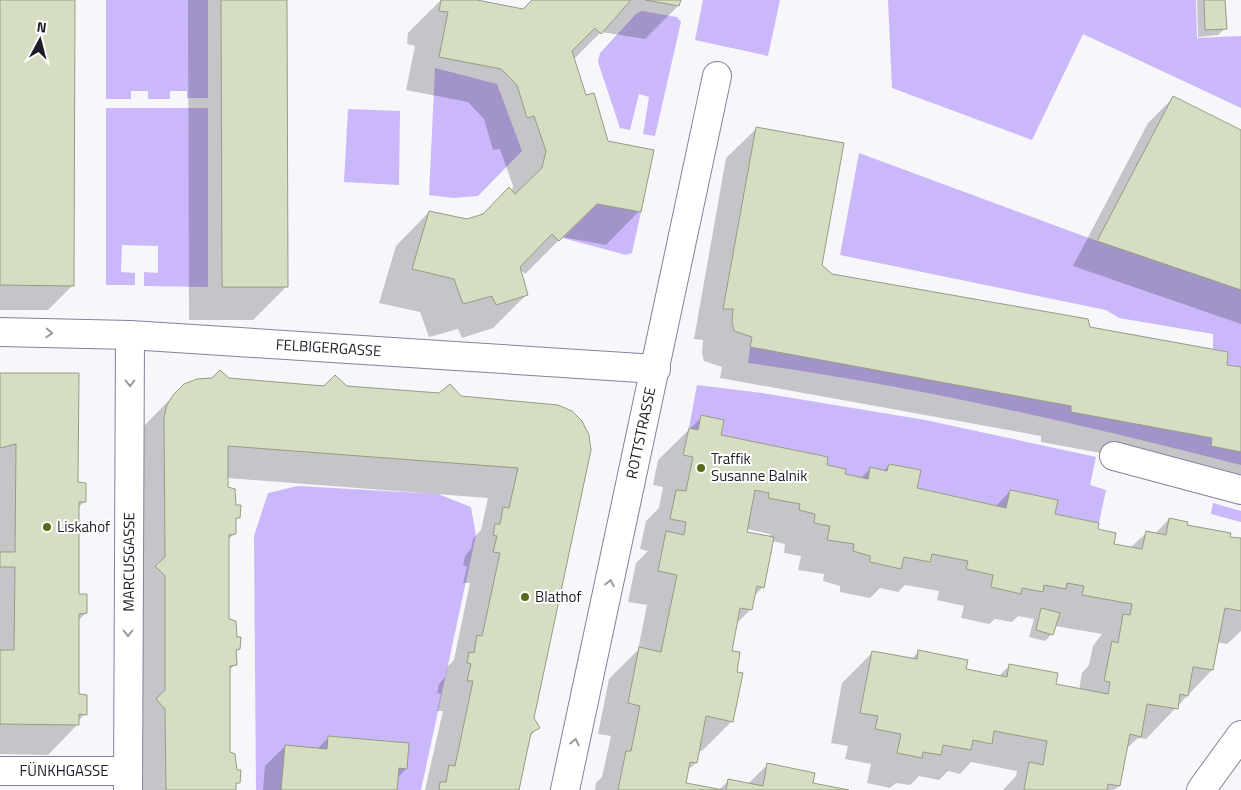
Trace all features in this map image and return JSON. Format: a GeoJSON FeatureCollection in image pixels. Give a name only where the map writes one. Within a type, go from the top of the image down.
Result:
{"type":"FeatureCollection","features":[{"type":"Feature","properties":{"kind":"street","name":"ROTTSTRASSE"},"geometry":{"type":"LineString","coordinates":[[565,790],[717,76]]}},
{"type":"Feature","properties":{"kind":"street","name":"FELBIGERGASSE"},"geometry":{"type":"LineString","coordinates":[[0,332],[130,335],[656,368]]}},
{"type":"Feature","properties":{"kind":"street","name":"MARCUSGASSE"},"geometry":{"type":"LineString","coordinates":[[128,780],[130,335]]}},
{"type":"Feature","properties":{"kind":"street"},"geometry":{"type":"LineString","coordinates":[[1114,456],[1241,490]]}},
{"type":"Feature","properties":{"kind":"street"},"geometry":{"type":"LineString","coordinates":[[1201,790],[1241,735]]}},
{"type":"Feature","properties":{"kind":"street","name":"FÜNKHGASSE"},"geometry":{"type":"LineString","coordinates":[[0,771],[128,780]]}},
{"type":"Feature","properties":{"kind":"shaded area"},"geometry":{"type":"Polygon","coordinates":[[[106,0],[208,0],[208,98],[187,98],[187,91],[170,91],[170,99],[148,99],[148,91],[131,91],[131,99],[106,99],[106,0]]]}},
{"type":"Feature","properties":{"kind":"shaded area"},"geometry":{"type":"Polygon","coordinates":[[[703,0],[780,0],[768,56],[695,40],[703,0]]]}},
{"type":"Feature","properties":{"kind":"shaded area"},"geometry":{"type":"Polygon","coordinates":[[[888,0],[1196,0],[1197,38],[1241,36],[1241,108],[1083,34],[1032,140],[892,88],[888,0]]]}},
{"type":"Feature","properties":{"kind":"shaded area"},"geometry":{"type":"Polygon","coordinates":[[[642,11],[677,17],[681,22],[655,136],[643,134],[649,97],[639,94],[630,130],[620,128],[598,62],[600,53],[637,13],[642,11]]]}},
{"type":"Feature","properties":{"kind":"shaded area"},"geometry":{"type":"Polygon","coordinates":[[[435,68],[497,84],[522,151],[478,196],[453,198],[429,195],[435,68]]]}},
{"type":"Feature","properties":{"kind":"shaded area"},"geometry":{"type":"Polygon","coordinates":[[[106,108],[208,108],[208,287],[144,286],[144,272],[158,273],[158,246],[122,245],[121,272],[135,273],[135,285],[106,285],[106,108]]]}},
{"type":"Feature","properties":{"kind":"shaded area"},"geometry":{"type":"Polygon","coordinates":[[[348,109],[400,111],[399,185],[344,182],[348,109]]]}},
{"type":"Feature","properties":{"kind":"shaded area"},"geometry":{"type":"Polygon","coordinates":[[[859,153],[1097,241],[1241,290],[1241,367],[1227,365],[1228,352],[1213,349],[1213,334],[1119,318],[1106,310],[840,255],[859,153]]]}},
{"type":"Feature","properties":{"kind":"shaded area"},"geometry":{"type":"Polygon","coordinates":[[[597,204],[641,212],[632,253],[626,255],[563,238],[597,204]]]}},
{"type":"Feature","properties":{"kind":"shaded area"},"geometry":{"type":"Polygon","coordinates":[[[750,347],[1071,406],[1071,412],[1212,438],[1211,446],[1241,452],[1241,465],[1057,420],[934,394],[748,363],[750,347]]]}},
{"type":"Feature","properties":{"kind":"shaded area"},"geometry":{"type":"Polygon","coordinates":[[[697,385],[762,393],[925,420],[1096,457],[1090,485],[1106,490],[1099,523],[1055,514],[1058,500],[1010,490],[1006,508],[917,488],[921,470],[889,464],[887,471],[870,467],[868,479],[845,474],[846,469],[827,465],[828,457],[721,435],[723,420],[701,415],[698,430],[689,428],[697,385]]]}},
{"type":"Feature","properties":{"kind":"shaded area"},"geometry":{"type":"Polygon","coordinates":[[[298,486],[438,494],[471,507],[476,535],[421,790],[256,790],[254,536],[268,493],[298,486]]]}},
{"type":"Feature","properties":{"kind":"shaded area"},"geometry":{"type":"Polygon","coordinates":[[[1213,503],[1241,511],[1241,522],[1211,514],[1213,503]]]}},
{"type":"Feature","properties":{"kind":"building"},"geometry":{"type":"Polygon","coordinates":[[[0,0],[75,0],[74,286],[0,285],[0,0]]]}},
{"type":"Feature","properties":{"kind":"building"},"geometry":{"type":"Polygon","coordinates":[[[221,0],[287,0],[288,287],[222,287],[221,0]]]}},
{"type":"Feature","properties":{"kind":"building"},"geometry":{"type":"Polygon","coordinates":[[[441,0],[477,0],[523,9],[532,0],[631,0],[601,34],[595,28],[572,51],[586,95],[594,93],[608,141],[654,150],[641,212],[597,204],[559,241],[552,234],[520,267],[528,295],[496,305],[492,296],[463,304],[454,279],[412,269],[429,211],[467,219],[483,214],[509,187],[515,194],[542,168],[546,151],[534,116],[527,118],[517,85],[501,69],[439,57],[448,12],[439,11],[441,0]]]}},
{"type":"Feature","properties":{"kind":"building"},"geometry":{"type":"Polygon","coordinates":[[[645,0],[681,0],[679,6],[645,0]]]}},
{"type":"Feature","properties":{"kind":"building"},"geometry":{"type":"Polygon","coordinates":[[[1204,0],[1225,0],[1227,29],[1205,30],[1204,0]]]}},
{"type":"Feature","properties":{"kind":"building"},"geometry":{"type":"Polygon","coordinates":[[[1173,96],[1241,130],[1241,290],[1097,241],[1173,96]]]}},
{"type":"Feature","properties":{"kind":"building"},"geometry":{"type":"Polygon","coordinates":[[[756,127],[844,143],[822,265],[832,274],[1088,319],[1090,327],[1228,352],[1227,365],[1241,367],[1241,452],[1211,446],[1212,438],[1071,412],[1071,406],[750,347],[752,337],[734,331],[732,322],[733,309],[723,309],[756,127]]]}},
{"type":"Feature","properties":{"kind":"building","name":"Blathof"},"geometry":{"type":"Polygon","coordinates":[[[220,370],[229,378],[324,386],[335,375],[347,386],[439,393],[450,384],[461,396],[558,405],[572,411],[582,421],[589,435],[591,450],[534,718],[540,728],[531,733],[519,790],[439,790],[440,782],[446,782],[449,765],[455,766],[473,681],[467,681],[471,664],[467,663],[469,652],[474,653],[477,635],[482,636],[500,553],[493,552],[497,536],[493,535],[495,524],[500,524],[503,507],[509,508],[518,468],[228,446],[228,487],[235,489],[236,505],[241,505],[240,518],[236,518],[236,534],[229,535],[229,619],[236,621],[237,637],[241,637],[240,649],[236,650],[237,665],[230,666],[230,752],[235,754],[237,770],[241,770],[240,783],[236,783],[236,790],[166,790],[165,709],[156,699],[165,690],[165,576],[155,566],[165,557],[164,417],[167,405],[173,395],[184,384],[197,379],[212,378],[220,370]]]}},
{"type":"Feature","properties":{"kind":"building","name":"Liskahof"},"geometry":{"type":"Polygon","coordinates":[[[0,373],[79,373],[78,482],[86,483],[86,502],[79,502],[79,594],[87,594],[87,613],[79,614],[79,694],[87,695],[87,715],[79,714],[79,725],[0,724],[0,650],[14,650],[15,567],[0,567],[0,552],[15,552],[16,444],[0,448],[0,373]]]}},
{"type":"Feature","properties":{"kind":"building"},"geometry":{"type":"Polygon","coordinates":[[[701,415],[724,420],[721,435],[828,457],[827,465],[846,469],[845,474],[868,479],[870,467],[887,471],[889,464],[921,470],[917,488],[1006,508],[1010,490],[1058,500],[1055,514],[1099,523],[1098,529],[1116,533],[1114,544],[1142,549],[1146,531],[1166,535],[1169,518],[1188,522],[1187,525],[1231,533],[1230,537],[1241,538],[1241,611],[1225,608],[1213,670],[1193,667],[1188,696],[1180,694],[1178,709],[1147,704],[1141,737],[1130,734],[1120,786],[1108,784],[1107,790],[1024,790],[1029,762],[1043,765],[1047,741],[994,731],[992,744],[973,740],[971,750],[943,745],[941,755],[923,752],[922,758],[897,753],[901,734],[875,729],[878,716],[860,713],[872,651],[917,659],[918,650],[968,660],[966,669],[1007,677],[1009,664],[1058,673],[1056,684],[1108,694],[1110,682],[1104,681],[1112,641],[1118,643],[1123,614],[1130,615],[1132,604],[1082,595],[1084,586],[1067,583],[1066,589],[1044,585],[1043,592],[1022,588],[1021,594],[991,587],[993,575],[966,569],[968,561],[932,554],[930,562],[904,557],[901,569],[870,562],[870,556],[853,551],[854,544],[827,540],[830,526],[814,523],[815,514],[799,510],[800,504],[768,498],[769,493],[755,490],[747,532],[774,537],[764,588],[757,586],[752,610],[740,608],[732,651],[740,652],[737,672],[743,673],[733,722],[706,716],[697,763],[690,762],[686,783],[723,790],[618,790],[626,751],[631,751],[640,706],[628,703],[639,647],[661,652],[677,575],[658,571],[666,531],[684,535],[686,522],[670,519],[676,490],[686,491],[693,457],[683,455],[689,428],[698,430],[701,415]]]}},
{"type":"Feature","properties":{"kind":"building"},"geometry":{"type":"Polygon","coordinates":[[[1041,608],[1060,613],[1053,635],[1036,630],[1041,608]]]}},
{"type":"Feature","properties":{"kind":"building"},"geometry":{"type":"Polygon","coordinates":[[[328,736],[409,743],[407,769],[399,768],[397,790],[281,790],[285,745],[327,749],[328,736]]]}},
{"type":"Feature","properties":{"kind":"building"},"geometry":{"type":"Polygon","coordinates":[[[767,763],[815,773],[813,783],[849,790],[726,790],[728,779],[763,786],[767,763]]]}},
{"type":"Feature","properties":{"kind":"place","name":"Traffik Susanne Balnik"},"geometry":{"type":"Point","coordinates":[701,468]}},
{"type":"Feature","properties":{"kind":"place","name":"Liskahof"},"geometry":{"type":"Point","coordinates":[47,527]}},
{"type":"Feature","properties":{"kind":"place","name":"Blathof"},"geometry":{"type":"Point","coordinates":[525,597]}}]}
